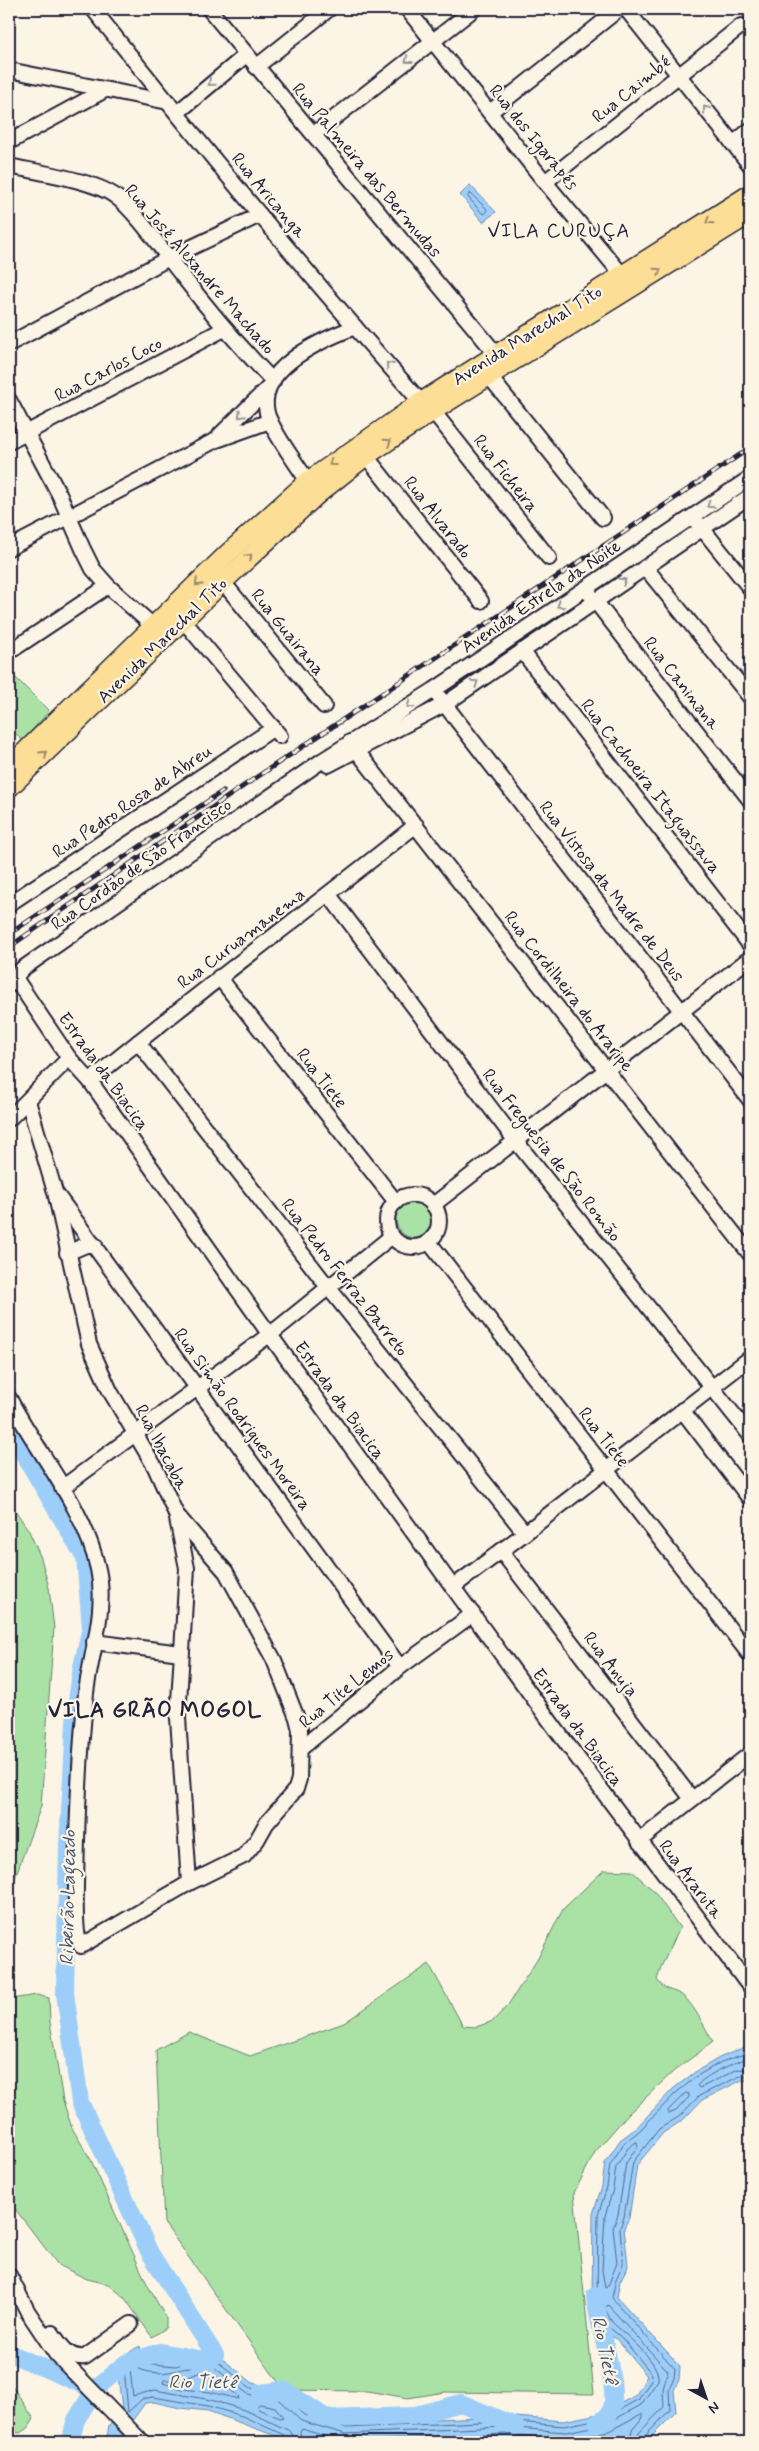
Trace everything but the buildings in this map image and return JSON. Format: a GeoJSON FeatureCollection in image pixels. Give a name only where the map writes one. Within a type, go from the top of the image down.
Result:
{"type":"FeatureCollection","features":[{"type":"Feature","properties":{"kind":"main road","name":"Avenida Marechal Tito"},"geometry":{"type":"LineString","coordinates":[[9,767],[159,631],[183,620],[223,582],[313,488],[366,456],[427,407],[489,376],[628,281],[750,194]]}},
{"type":"Feature","properties":{"kind":"main road","name":"Avenida Marechal Tito"},"geometry":{"type":"LineString","coordinates":[[9,788],[159,631],[247,535],[497,355],[750,214]]}},
{"type":"Feature","properties":{"kind":"street","name":"Rua Aricanga"},"geometry":{"type":"LineString","coordinates":[[93,9],[260,215],[355,327],[427,407]]}},
{"type":"Feature","properties":{"kind":"street","name":"Rua Palmeira das Bermudas"},"geometry":{"type":"LineString","coordinates":[[209,9],[497,355]]}},
{"type":"Feature","properties":{"kind":"street"},"geometry":{"type":"LineString","coordinates":[[256,67],[329,9]]}},
{"type":"Feature","properties":{"kind":"street","name":"Rua dos Igarapés"},"geometry":{"type":"LineString","coordinates":[[407,9],[545,182],[628,281]]}},
{"type":"Feature","properties":{"kind":"street"},"geometry":{"type":"LineString","coordinates":[[314,134],[474,9]]}},
{"type":"Feature","properties":{"kind":"street"},"geometry":{"type":"LineString","coordinates":[[490,112],[619,9]]}},
{"type":"Feature","properties":{"kind":"street"},"geometry":{"type":"LineString","coordinates":[[626,9],[750,165]]}},
{"type":"Feature","properties":{"kind":"street","name":"Rua Caimbé"},"geometry":{"type":"LineString","coordinates":[[545,182],[742,26]]}},
{"type":"Feature","properties":{"kind":"street"},"geometry":{"type":"LineString","coordinates":[[9,70],[105,90],[172,108],[246,55]]}},
{"type":"Feature","properties":{"kind":"street"},"geometry":{"type":"LineString","coordinates":[[9,142],[105,90]]}},
{"type":"Feature","properties":{"kind":"street"},"geometry":{"type":"LineString","coordinates":[[733,144],[750,130]]}},
{"type":"Feature","properties":{"kind":"street","name":"Rua José Alexandre Machado"},"geometry":{"type":"LineString","coordinates":[[9,166],[103,189],[116,196],[169,258],[270,385]]}},
{"type":"Feature","properties":{"kind":"street"},"geometry":{"type":"LineString","coordinates":[[9,344],[169,258],[260,215]]}},
{"type":"Feature","properties":{"kind":"street"},"geometry":{"type":"LineString","coordinates":[[214,441],[270,385],[283,368],[312,346],[355,327]]}},
{"type":"Feature","properties":{"kind":"street","name":"Rua Carlos Coco"},"geometry":{"type":"LineString","coordinates":[[9,442],[224,329]]}},
{"type":"Feature","properties":{"kind":"street"},"geometry":{"type":"LineString","coordinates":[[489,376],[603,518]]}},
{"type":"Feature","properties":{"kind":"street"},"geometry":{"type":"LineString","coordinates":[[270,385],[266,398],[270,421],[313,488]]}},
{"type":"Feature","properties":{"kind":"street"},"geometry":{"type":"LineString","coordinates":[[9,400],[70,516],[88,559],[108,586],[159,631]]}},
{"type":"Feature","properties":{"kind":"street","name":"Rua Ficheira"},"geometry":{"type":"LineString","coordinates":[[427,407],[549,558]]}},
{"type":"Feature","properties":{"kind":"street"},"geometry":{"type":"LineString","coordinates":[[9,548],[214,441],[270,421]]}},
{"type":"Feature","properties":{"kind":"street","name":"Rua Alvarado"},"geometry":{"type":"LineString","coordinates":[[366,456],[481,602]]}},
{"type":"Feature","properties":{"kind":"street","name":"Avenida Estrela da Noite"},"geometry":{"type":"LineString","coordinates":[[354,746],[434,690],[750,478]]}},
{"type":"Feature","properties":{"kind":"street","name":"Avenida Estrela da Noite"},"geometry":{"type":"LineString","coordinates":[[354,746],[445,704],[750,496]]}},
{"type":"Feature","properties":{"kind":"street"},"geometry":{"type":"LineString","coordinates":[[693,516],[750,588]]}},
{"type":"Feature","properties":{"kind":"street"},"geometry":{"type":"LineString","coordinates":[[645,567],[750,697]]}},
{"type":"Feature","properties":{"kind":"street","name":"Rua Guairana"},"geometry":{"type":"LineString","coordinates":[[223,582],[324,706]]}},
{"type":"Feature","properties":{"kind":"street"},"geometry":{"type":"LineString","coordinates":[[9,652],[108,586]]}},
{"type":"Feature","properties":{"kind":"street","name":"Rua Caninana"},"geometry":{"type":"LineString","coordinates":[[586,588],[594,601],[750,800]]}},
{"type":"Feature","properties":{"kind":"street","name":"Rua Pedro Rosa de Abreu"},"geometry":{"type":"LineString","coordinates":[[9,904],[277,732],[183,620]]}},
{"type":"Feature","properties":{"kind":"street","name":"Rua Cachoeira Itaguassava"},"geometry":{"type":"LineString","coordinates":[[522,650],[750,945]]}},
{"type":"Feature","properties":{"kind":"street","name":"Rua Vistosa da Madre de Deus"},"geometry":{"type":"LineString","coordinates":[[434,690],[750,1100]]}},
{"type":"Feature","properties":{"kind":"street","name":"Rua Cordão de São Francisco"},"geometry":{"type":"LineString","coordinates":[[12,982],[22,969],[299,778],[354,746]]}},
{"type":"Feature","properties":{"kind":"street","name":"Rua Cordilheira do Araripe"},"geometry":{"type":"LineString","coordinates":[[354,746],[750,1254]]}},
{"type":"Feature","properties":{"kind":"street","name":"Rua Curuamanema"},"geometry":{"type":"LineString","coordinates":[[90,1081],[219,977],[416,825]]}},
{"type":"Feature","properties":{"kind":"street","name":"Rua Freguesia de São Romão"},"geometry":{"type":"LineString","coordinates":[[329,894],[515,1140],[750,1435]]}},
{"type":"Feature","properties":{"kind":"street"},"geometry":{"type":"LineString","coordinates":[[433,1205],[750,958]]}},
{"type":"Feature","properties":{"kind":"street","name":"Rua Tiete"},"geometry":{"type":"LineString","coordinates":[[219,977],[396,1202]]}},
{"type":"Feature","properties":{"kind":"street","name":"Estrada da Biacica"},"geometry":{"type":"LineString","coordinates":[[12,982],[69,1058],[90,1081],[270,1334],[639,1841]]}},
{"type":"Feature","properties":{"kind":"street","name":"Rua Pedro Ferraz Barreto"},"geometry":{"type":"LineString","coordinates":[[138,1042],[328,1287],[525,1533]]}},
{"type":"Feature","properties":{"kind":"street"},"geometry":{"type":"LineString","coordinates":[[9,1119],[69,1058]]}},
{"type":"Feature","properties":{"kind":"street","name":"Rua Ibacaba"},"geometry":{"type":"LineString","coordinates":[[28,1101],[55,1192],[67,1253],[89,1344],[100,1373],[156,1467],[176,1514],[183,1546],[187,1568],[180,1653],[178,1718],[189,1883]]}},
{"type":"Feature","properties":{"kind":"street","name":"Rua Simão Rodrigues Moreira"},"geometry":{"type":"LineString","coordinates":[[55,1192],[400,1667]]}},
{"type":"Feature","properties":{"kind":"street"},"geometry":{"type":"LineString","coordinates":[[411,1196],[426,1199],[433,1205],[439,1220],[434,1236],[429,1242],[413,1247],[405,1246],[392,1236],[387,1222],[388,1215],[396,1202],[411,1196]]}},
{"type":"Feature","properties":{"kind":"street"},"geometry":{"type":"LineString","coordinates":[[62,1488],[270,1334],[392,1236]]}},
{"type":"Feature","properties":{"kind":"street","name":"Rua Tiete"},"geometry":{"type":"LineString","coordinates":[[429,1242],[605,1471],[750,1655]]}},
{"type":"Feature","properties":{"kind":"street"},"geometry":{"type":"LineString","coordinates":[[67,1253],[79,1247],[95,1245]]}},
{"type":"Feature","properties":{"kind":"street"},"geometry":{"type":"LineString","coordinates":[[453,1587],[750,1358]]}},
{"type":"Feature","properties":{"kind":"street"},"geometry":{"type":"LineString","coordinates":[[9,1398],[82,1524],[98,1569],[100,1612],[94,1642],[180,1653]]}},
{"type":"Feature","properties":{"kind":"street"},"geometry":{"type":"LineString","coordinates":[[682,1410],[750,1499]]}},
{"type":"Feature","properties":{"kind":"street"},"geometry":{"type":"LineString","coordinates":[[176,1514],[226,1572],[274,1660],[298,1718],[300,1750]]}},
{"type":"Feature","properties":{"kind":"street"},"geometry":{"type":"LineString","coordinates":[[183,1546],[199,1540]]}},
{"type":"Feature","properties":{"kind":"street","name":"Rua Anuja"},"geometry":{"type":"LineString","coordinates":[[501,1551],[692,1799]]}},
{"type":"Feature","properties":{"kind":"street","name":"Rua Tite Lemos"},"geometry":{"type":"LineString","coordinates":[[94,1642],[84,1720],[77,1826],[76,1909],[78,1938],[81,1946],[189,1883],[236,1862],[250,1850],[266,1824],[296,1789],[299,1779],[300,1750],[400,1667],[473,1614]]}},
{"type":"Feature","properties":{"kind":"street"},"geometry":{"type":"LineString","coordinates":[[639,1841],[750,1754]]}},
{"type":"Feature","properties":{"kind":"street","name":"Rua Araruta"},"geometry":{"type":"LineString","coordinates":[[639,1841],[750,1987]]}},
{"type":"Feature","properties":{"kind":"street"},"geometry":{"type":"LineString","coordinates":[[9,2274],[41,2333],[72,2371],[139,2439]]}},
{"type":"Feature","properties":{"kind":"street"},"geometry":{"type":"LineString","coordinates":[[18,2292],[28,2301],[67,2353],[77,2358],[85,2357],[131,2324]]}},
{"type":"Feature","properties":{"kind":"green space"},"geometry":{"type":"Polygon","coordinates":[[[9,671],[49,711],[23,741],[9,727],[9,671]]]}},
{"type":"Feature","properties":{"kind":"green space"},"geometry":{"type":"Polygon","coordinates":[[[415,1200],[428,1206],[434,1219],[428,1232],[415,1238],[402,1232],[396,1219],[402,1206],[415,1200]]]}},
{"type":"Feature","properties":{"kind":"green space"},"geometry":{"type":"Polygon","coordinates":[[[9,1501],[29,1531],[41,1558],[49,1588],[54,1628],[41,1806],[9,1894],[9,1501]]]}},
{"type":"Feature","properties":{"kind":"green space"},"geometry":{"type":"Polygon","coordinates":[[[604,1870],[632,1871],[653,1890],[680,1928],[661,1967],[657,1980],[666,1988],[685,1997],[713,2042],[674,2071],[628,2114],[595,2152],[574,2193],[594,2394],[445,2392],[408,2398],[367,2391],[284,2390],[164,2223],[156,2050],[189,2032],[250,2056],[344,2023],[429,1964],[463,2026],[476,2027],[493,2021],[508,2005],[537,1960],[563,1909],[604,1870]]]}},
{"type":"Feature","properties":{"kind":"green space"},"geometry":{"type":"Polygon","coordinates":[[[37,1995],[49,1998],[50,2022],[63,2101],[72,2128],[91,2160],[147,2284],[166,2318],[166,2328],[152,2337],[124,2297],[108,2284],[87,2279],[58,2265],[9,2201],[9,1996],[11,1999],[37,1995]]]}},
{"type":"Feature","properties":{"kind":"green space"},"geometry":{"type":"Polygon","coordinates":[[[9,2381],[34,2419],[29,2427],[20,2433],[9,2431],[9,2381]]]}},
{"type":"Feature","properties":{"kind":"water"},"geometry":{"type":"Polygon","coordinates":[[[470,185],[496,212],[483,222],[460,195],[470,185]]]}},
{"type":"Feature","properties":{"kind":"water","name":"Rio Tietê"},"geometry":{"type":"Polygon","coordinates":[[[747,2046],[750,2047],[750,2081],[742,2080],[702,2100],[683,2120],[663,2133],[637,2165],[629,2218],[624,2228],[628,2266],[620,2281],[617,2297],[680,2366],[679,2380],[674,2390],[676,2412],[646,2442],[292,2442],[208,2411],[180,2408],[154,2402],[145,2403],[117,2442],[106,2442],[109,2426],[122,2410],[119,2381],[120,2365],[130,2352],[140,2346],[142,2358],[159,2361],[180,2359],[203,2351],[221,2358],[253,2383],[284,2390],[307,2411],[346,2423],[504,2416],[563,2421],[603,2413],[636,2395],[647,2376],[618,2341],[602,2328],[592,2305],[593,2214],[602,2186],[605,2163],[620,2140],[635,2129],[673,2089],[695,2072],[719,2058],[747,2046]]]}},
{"type":"Feature","properties":{"kind":"waterway","name":"Ribeirão Lageado"},"geometry":{"type":"LineString","coordinates":[[9,1429],[85,1558],[91,1627],[76,1706],[68,1845],[65,1993],[80,2102],[150,2253],[215,2355]]}},
{"type":"Feature","properties":{"kind":"waterway","name":"Rio Tietê"},"geometry":{"type":"LineString","coordinates":[[595,2296],[613,2391],[609,2414],[597,2424]]}},
{"type":"Feature","properties":{"kind":"waterway","name":"Rio Tietê"},"geometry":{"type":"LineString","coordinates":[[72,2442],[71,2438],[76,2420],[95,2389],[126,2363],[160,2352],[210,2361]]}},
{"type":"Feature","properties":{"kind":"waterway"},"geometry":{"type":"LineString","coordinates":[[9,2353],[93,2389]]}},
{"type":"Feature","properties":{"kind":"waterway","name":"Rio Tietê"},"geometry":{"type":"LineString","coordinates":[[261,2393],[284,2390],[328,2419],[412,2416],[461,2403],[515,2426]]}},
{"type":"Feature","properties":{"kind":"railway"},"geometry":{"type":"LineString","coordinates":[[9,947],[245,785],[750,448]]}},
{"type":"Feature","properties":{"kind":"railway"},"geometry":{"type":"LineString","coordinates":[[9,934],[223,791]]}},
{"type":"Feature","properties":{"kind":"district","name":"VILA CURUÇA"},"geometry":{"type":"Point","coordinates":[559,230]}},
{"type":"Feature","properties":{"kind":"district","name":"VILA GRÃO MOGOL"},"geometry":{"type":"Point","coordinates":[155,1709]}}]}
